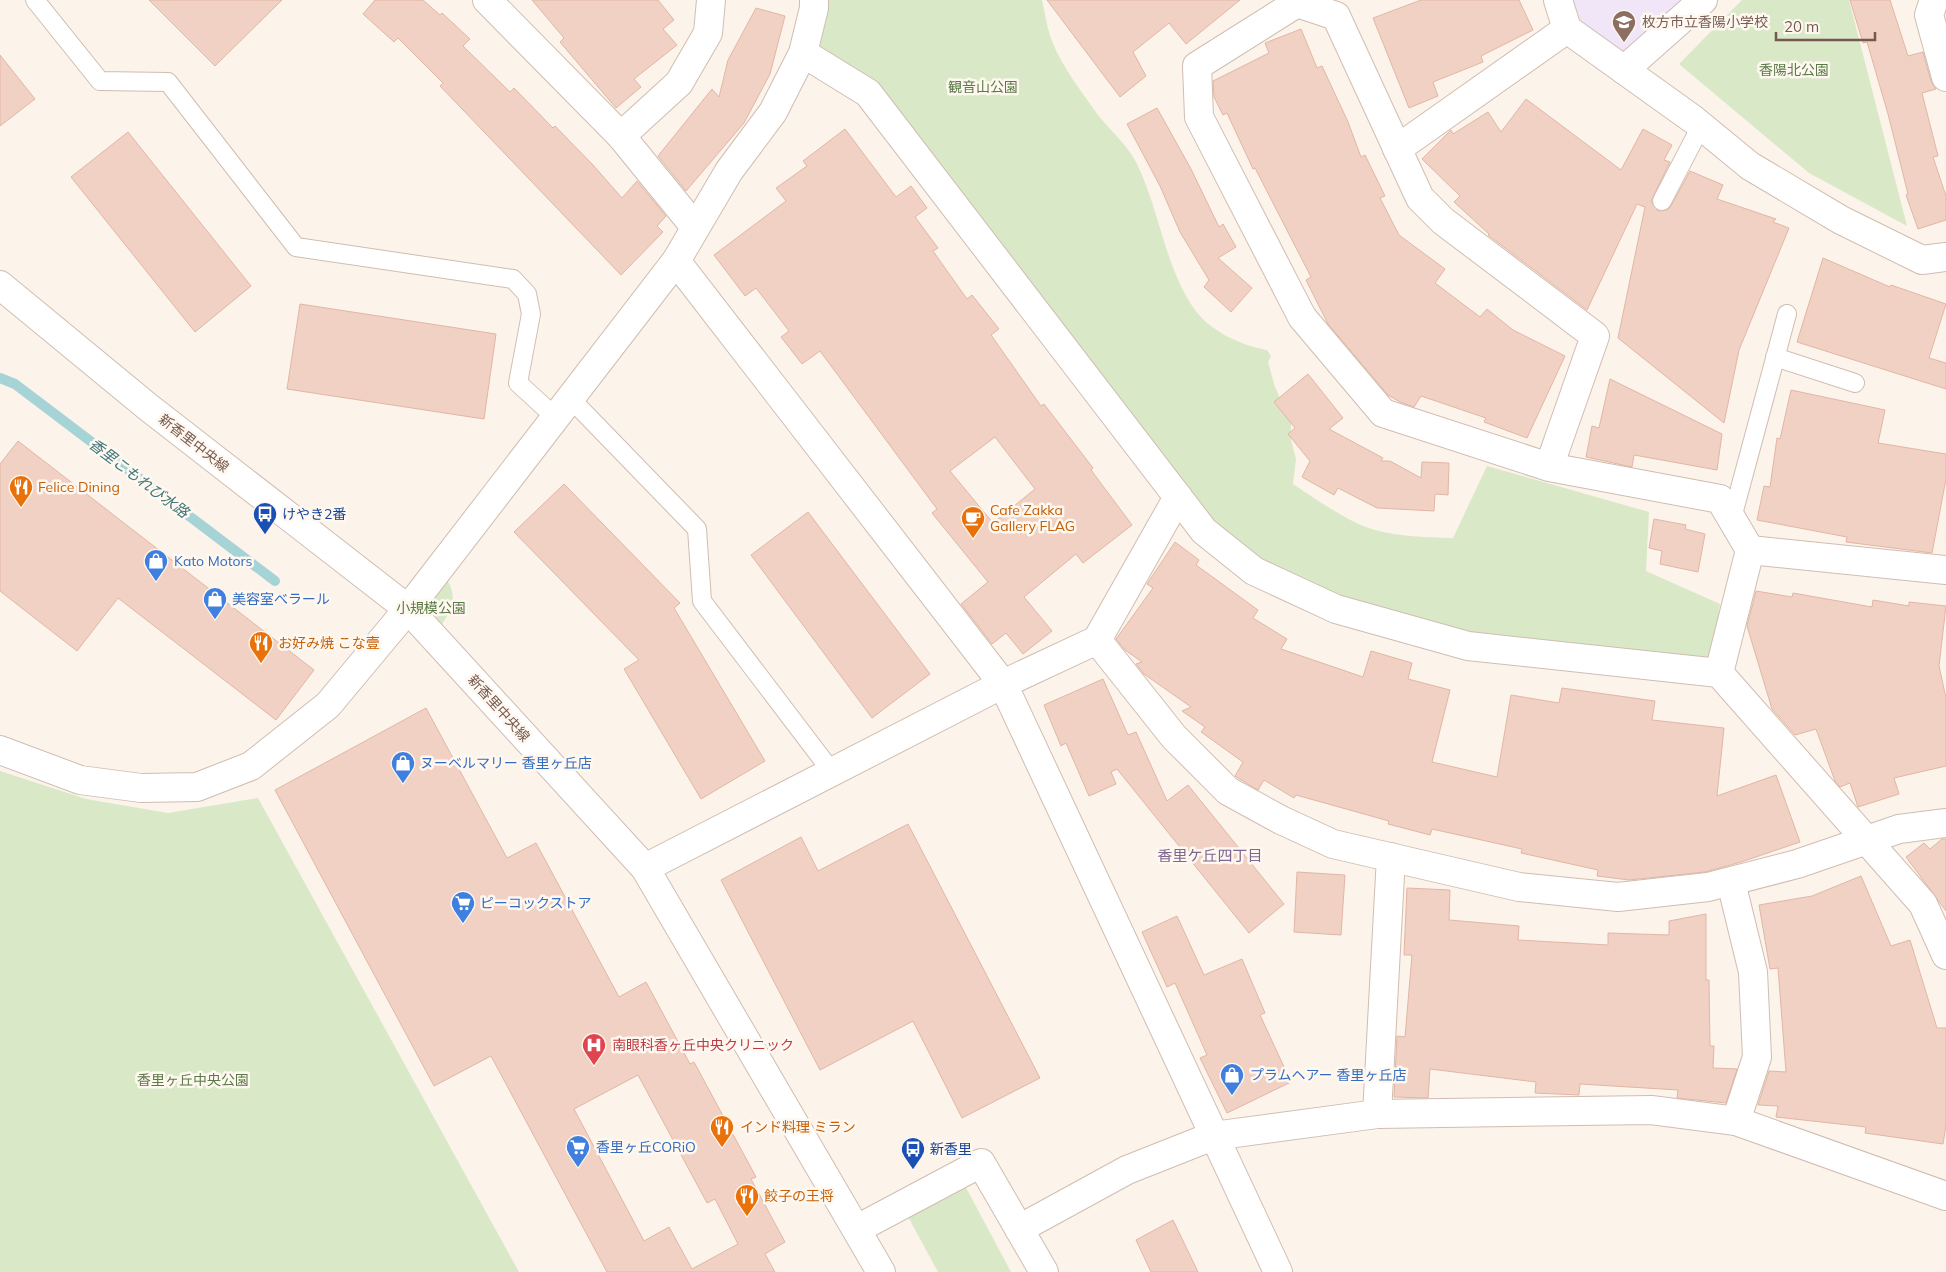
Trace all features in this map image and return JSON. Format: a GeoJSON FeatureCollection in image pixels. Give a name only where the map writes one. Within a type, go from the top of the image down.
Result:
{"type":"FeatureCollection","features":[{"type":"Feature","properties":{"kind":"street"},"geometry":{"type":"LineString","coordinates":[[487,0],[621,136],[695,227]]}},
{"type":"Feature","properties":{"kind":"street"},"geometry":{"type":"LineString","coordinates":[[621,136],[679,82],[708,33],[711,0]]}},
{"type":"Feature","properties":{"kind":"street"},"geometry":{"type":"LineString","coordinates":[[0,750],[80,780],[141,788],[197,787],[251,766],[328,704],[408,609],[676,261],[728,171],[773,112],[803,53],[814,8],[814,0]]}},
{"type":"Feature","properties":{"kind":"street"},"geometry":{"type":"LineString","coordinates":[[1558,0],[1567,29],[1701,126],[1750,166],[1841,220],[1922,260],[1946,257]]}},
{"type":"Feature","properties":{"kind":"street"},"geometry":{"type":"LineString","coordinates":[[1624,70],[1704,0]]}},
{"type":"Feature","properties":{"kind":"street"},"geometry":{"type":"LineString","coordinates":[[1934,0],[1929,15],[1946,77]]}},
{"type":"Feature","properties":{"kind":"street"},"geometry":{"type":"LineString","coordinates":[[1549,467],[1595,336],[1443,221],[1420,198],[1336,16],[1297,3],[1197,66],[1199,117],[1302,317],[1383,413],[1549,467],[1720,499],[1750,550],[1719,673]]}},
{"type":"Feature","properties":{"kind":"street"},"geometry":{"type":"LineString","coordinates":[[1397,150],[1567,29]]}},
{"type":"Feature","properties":{"kind":"street"},"geometry":{"type":"LineString","coordinates":[[803,53],[868,93],[1204,531],[1254,571],[1336,609],[1468,646],[1719,673],[1923,904],[1946,955]]}},
{"type":"Feature","properties":{"kind":"street"},"geometry":{"type":"LineString","coordinates":[[676,261],[1003,684],[1278,1272]]}},
{"type":"Feature","properties":{"kind":"street","name":"新香里中央線"},"geometry":{"type":"LineString","coordinates":[[0,285],[148,408],[408,609],[645,868],[881,1272]]}},
{"type":"Feature","properties":{"kind":"street"},"geometry":{"type":"LineString","coordinates":[[645,868],[1003,684],[1097,640],[1178,497]]}},
{"type":"Feature","properties":{"kind":"street"},"geometry":{"type":"LineString","coordinates":[[1750,550],[1946,570]]}},
{"type":"Feature","properties":{"kind":"street"},"geometry":{"type":"LineString","coordinates":[[1097,640],[1174,737],[1228,791],[1281,820],[1334,844],[1519,887],[1618,896],[1708,888],[1797,864],[1899,829],[1946,824]]}},
{"type":"Feature","properties":{"kind":"street"},"geometry":{"type":"LineString","coordinates":[[1377,1114],[1391,857]]}},
{"type":"Feature","properties":{"kind":"street"},"geometry":{"type":"LineString","coordinates":[[1731,882],[1753,972],[1757,1056],[1736,1121]]}},
{"type":"Feature","properties":{"kind":"street"},"geometry":{"type":"LineString","coordinates":[[1019,1228],[1127,1170],[1214,1136],[1377,1114],[1651,1110],[1736,1121],[1946,1196]]}},
{"type":"Feature","properties":{"kind":"street"},"geometry":{"type":"LineString","coordinates":[[857,1229],[982,1163],[1044,1272]]}},
{"type":"Feature","properties":{"kind":"lane"},"geometry":{"type":"LineString","coordinates":[[35,0],[100,81],[168,82],[296,247],[513,279],[527,294],[531,314],[518,383],[562,408],[697,529],[702,601],[832,772]]}},
{"type":"Feature","properties":{"kind":"lane"},"geometry":{"type":"LineString","coordinates":[[1662,201],[1701,126]]}},
{"type":"Feature","properties":{"kind":"lane"},"geometry":{"type":"LineString","coordinates":[[1732,518],[1787,314]]}},
{"type":"Feature","properties":{"kind":"lane"},"geometry":{"type":"LineString","coordinates":[[1776,357],[1855,383]]}},
{"type":"Feature","properties":{"kind":"shaded area","name":"枚方市立香陽小学校"},"geometry":{"type":"Polygon","coordinates":[[[1567,0],[1696,0],[1626,62],[1574,23],[1567,0]]]}},
{"type":"Feature","properties":{"kind":"green space","name":"観音山公園"},"geometry":{"type":"Polygon","coordinates":[[[825,0],[1042,0],[1050,36],[1061,60],[1098,115],[1136,162],[1151,199],[1176,275],[1195,310],[1201,318],[1218,331],[1247,345],[1267,350],[1271,356],[1268,362],[1275,387],[1291,422],[1291,440],[1296,459],[1293,484],[1333,510],[1365,527],[1394,534],[1413,536],[1453,538],[1487,466],[1649,512],[1646,571],[1720,604],[1713,660],[1470,633],[1340,598],[1260,561],[1213,523],[817,47],[825,0]]]}},
{"type":"Feature","properties":{"kind":"green space","name":"香陽北公園"},"geometry":{"type":"Polygon","coordinates":[[[1742,0],[1849,0],[1907,226],[1809,173],[1679,64],[1742,0]]]}},
{"type":"Feature","properties":{"kind":"green space","name":"小規模公園"},"geometry":{"type":"Polygon","coordinates":[[[439,568],[451,588],[453,596],[450,611],[434,637],[408,609],[439,568]]]}},
{"type":"Feature","properties":{"kind":"green space","name":"香里ヶ丘中央公園"},"geometry":{"type":"Polygon","coordinates":[[[0,771],[86,799],[168,813],[258,798],[519,1272],[0,1272],[0,771]]]}},
{"type":"Feature","properties":{"kind":"green space"},"geometry":{"type":"Polygon","coordinates":[[[963,1182],[1011,1272],[938,1272],[906,1213],[963,1182]]]}},
{"type":"Feature","properties":{"kind":"building"},"geometry":{"type":"Polygon","coordinates":[[[149,0],[282,0],[215,66],[149,0]]]}},
{"type":"Feature","properties":{"kind":"building"},"geometry":{"type":"Polygon","coordinates":[[[375,0],[423,0],[440,15],[442,13],[470,39],[463,46],[510,92],[514,88],[553,128],[555,126],[622,198],[637,181],[666,216],[657,226],[663,232],[621,275],[440,86],[443,83],[398,38],[394,42],[363,14],[375,0]]]}},
{"type":"Feature","properties":{"kind":"building"},"geometry":{"type":"Polygon","coordinates":[[[532,0],[658,0],[674,20],[663,29],[677,45],[634,79],[641,87],[616,108],[560,42],[564,38],[532,0]]]}},
{"type":"Feature","properties":{"kind":"building"},"geometry":{"type":"Polygon","coordinates":[[[1047,0],[1240,0],[1186,44],[1169,23],[1133,52],[1146,76],[1120,97],[1047,0]]]}},
{"type":"Feature","properties":{"kind":"building"},"geometry":{"type":"Polygon","coordinates":[[[1421,0],[1519,0],[1533,30],[1481,56],[1483,62],[1433,82],[1438,96],[1409,108],[1373,18],[1421,0]]]}},
{"type":"Feature","properties":{"kind":"building"},"geometry":{"type":"Polygon","coordinates":[[[1850,0],[1890,0],[1908,56],[1923,52],[1931,81],[1936,89],[1922,93],[1938,156],[1933,157],[1946,196],[1946,220],[1918,229],[1906,195],[1908,194],[1888,114],[1867,42],[1863,43],[1850,0]]]}},
{"type":"Feature","properties":{"kind":"building"},"geometry":{"type":"Polygon","coordinates":[[[756,8],[785,16],[770,74],[744,123],[686,191],[658,156],[712,89],[719,97],[728,60],[756,8]]]}},
{"type":"Feature","properties":{"kind":"building"},"geometry":{"type":"Polygon","coordinates":[[[1301,29],[1317,68],[1322,66],[1348,122],[1361,157],[1365,155],[1385,196],[1380,198],[1399,235],[1445,269],[1435,283],[1480,317],[1487,309],[1513,330],[1565,356],[1527,438],[1484,422],[1486,418],[1421,396],[1414,407],[1400,402],[1388,395],[1328,324],[1306,280],[1311,277],[1255,168],[1253,169],[1227,113],[1223,115],[1214,97],[1213,81],[1269,53],[1265,43],[1301,29]]]}},
{"type":"Feature","properties":{"kind":"building"},"geometry":{"type":"Polygon","coordinates":[[[0,55],[35,99],[0,126],[0,55]]]}},
{"type":"Feature","properties":{"kind":"building"},"geometry":{"type":"Polygon","coordinates":[[[1526,99],[1621,170],[1643,129],[1672,145],[1664,160],[1670,162],[1651,201],[1658,211],[1667,210],[1671,206],[1690,171],[1723,185],[1717,199],[1776,219],[1773,222],[1789,228],[1739,350],[1724,423],[1618,338],[1645,207],[1637,204],[1587,310],[1488,235],[1454,202],[1460,196],[1422,159],[1451,130],[1453,134],[1488,112],[1501,132],[1526,99]]]}},
{"type":"Feature","properties":{"kind":"building"},"geometry":{"type":"Polygon","coordinates":[[[1157,108],[1191,169],[1219,227],[1223,224],[1236,247],[1218,258],[1252,288],[1231,312],[1204,287],[1209,280],[1180,232],[1160,186],[1127,124],[1157,108]]]}},
{"type":"Feature","properties":{"kind":"building"},"geometry":{"type":"Polygon","coordinates":[[[845,129],[896,197],[911,186],[927,208],[915,217],[938,248],[933,251],[967,299],[972,295],[999,329],[991,335],[1041,406],[1044,404],[1093,468],[1091,470],[1132,525],[1083,563],[1076,554],[1024,597],[1052,631],[1023,654],[1006,633],[992,644],[961,604],[988,582],[932,513],[937,509],[820,351],[802,364],[781,337],[789,331],[756,288],[745,296],[714,255],[786,201],[776,188],[807,166],[803,161],[845,129]],[[995,437],[950,471],[993,523],[1035,489],[995,437]]]}},
{"type":"Feature","properties":{"kind":"building"},"geometry":{"type":"Polygon","coordinates":[[[128,132],[251,286],[195,332],[71,177],[128,132]]]}},
{"type":"Feature","properties":{"kind":"building"},"geometry":{"type":"Polygon","coordinates":[[[1823,258],[1890,287],[1891,285],[1946,304],[1929,358],[1946,363],[1946,389],[1797,342],[1823,258]]]}},
{"type":"Feature","properties":{"kind":"building"},"geometry":{"type":"Polygon","coordinates":[[[300,304],[496,334],[484,419],[287,389],[300,304]]]}},
{"type":"Feature","properties":{"kind":"building"},"geometry":{"type":"Polygon","coordinates":[[[1308,374],[1343,418],[1329,429],[1383,458],[1381,461],[1390,461],[1421,478],[1422,462],[1449,463],[1448,495],[1435,494],[1434,511],[1377,508],[1338,488],[1334,495],[1302,477],[1310,461],[1288,434],[1295,428],[1274,402],[1308,374]]]}},
{"type":"Feature","properties":{"kind":"building"},"geometry":{"type":"Polygon","coordinates":[[[1610,379],[1722,434],[1717,470],[1634,455],[1632,467],[1586,457],[1592,426],[1599,428],[1610,379]]]}},
{"type":"Feature","properties":{"kind":"building"},"geometry":{"type":"Polygon","coordinates":[[[1791,390],[1885,410],[1878,443],[1946,454],[1946,479],[1932,553],[1846,542],[1847,537],[1757,520],[1764,486],[1770,487],[1777,438],[1780,439],[1791,390]]]}},
{"type":"Feature","properties":{"kind":"building"},"geometry":{"type":"Polygon","coordinates":[[[18,441],[314,670],[276,720],[118,598],[77,651],[0,591],[0,464],[18,441]]]}},
{"type":"Feature","properties":{"kind":"building"},"geometry":{"type":"Polygon","coordinates":[[[564,484],[680,603],[674,608],[765,761],[701,799],[624,669],[639,660],[514,532],[564,484]]]}},
{"type":"Feature","properties":{"kind":"building"},"geometry":{"type":"Polygon","coordinates":[[[808,512],[930,674],[872,718],[751,555],[808,512]]]}},
{"type":"Feature","properties":{"kind":"building"},"geometry":{"type":"Polygon","coordinates":[[[1654,519],[1686,525],[1685,529],[1705,534],[1698,572],[1660,564],[1662,551],[1649,548],[1654,519]]]}},
{"type":"Feature","properties":{"kind":"building"},"geometry":{"type":"Polygon","coordinates":[[[1175,542],[1199,560],[1196,565],[1258,610],[1253,618],[1287,639],[1281,649],[1363,677],[1371,651],[1412,663],[1408,679],[1450,690],[1432,762],[1497,777],[1511,695],[1559,703],[1562,688],[1655,701],[1652,720],[1724,728],[1717,796],[1776,775],[1800,842],[1705,872],[1629,880],[1597,876],[1598,870],[1521,853],[1522,849],[1432,829],[1430,835],[1388,824],[1389,821],[1296,795],[1294,798],[1264,780],[1258,790],[1235,776],[1243,762],[1201,732],[1205,727],[1182,711],[1191,707],[1144,674],[1136,664],[1142,662],[1125,650],[1116,639],[1153,588],[1147,584],[1175,542]]]}},
{"type":"Feature","properties":{"kind":"building"},"geometry":{"type":"Polygon","coordinates":[[[1756,591],[1792,597],[1793,593],[1872,607],[1873,600],[1909,606],[1909,602],[1946,606],[1939,666],[1946,698],[1946,766],[1894,778],[1899,794],[1858,807],[1850,783],[1840,787],[1835,781],[1816,729],[1795,735],[1772,709],[1747,626],[1756,591]]]}},
{"type":"Feature","properties":{"kind":"building"},"geometry":{"type":"Polygon","coordinates":[[[1103,679],[1128,735],[1136,732],[1167,801],[1188,785],[1284,904],[1249,933],[1117,769],[1111,772],[1116,784],[1089,796],[1066,743],[1061,746],[1044,705],[1103,679]]]}},
{"type":"Feature","properties":{"kind":"building","name":"ピーコックストア"},"geometry":{"type":"Polygon","coordinates":[[[426,708],[507,858],[536,843],[619,997],[646,982],[690,1064],[694,1062],[756,1177],[751,1179],[785,1242],[765,1254],[775,1272],[607,1272],[491,1056],[434,1086],[275,790],[426,708]],[[638,1075],[574,1109],[644,1241],[669,1227],[692,1269],[738,1244],[715,1199],[707,1203],[638,1075]]]}},
{"type":"Feature","properties":{"kind":"building"},"geometry":{"type":"Polygon","coordinates":[[[908,824],[1040,1078],[962,1118],[913,1021],[820,1070],[721,880],[801,837],[818,871],[908,824]]]}},
{"type":"Feature","properties":{"kind":"building"},"geometry":{"type":"Polygon","coordinates":[[[1942,839],[1946,839],[1946,911],[1906,857],[1924,843],[1930,849],[1942,839]]]}},
{"type":"Feature","properties":{"kind":"building"},"geometry":{"type":"Polygon","coordinates":[[[1297,872],[1345,875],[1341,935],[1294,932],[1297,872]]]}},
{"type":"Feature","properties":{"kind":"building"},"geometry":{"type":"Polygon","coordinates":[[[1861,876],[1891,946],[1910,940],[1937,1028],[1946,1028],[1946,1125],[1943,1144],[1865,1133],[1866,1127],[1776,1117],[1778,1106],[1758,1105],[1769,1071],[1786,1072],[1778,968],[1770,969],[1759,905],[1812,896],[1861,876]]]}},
{"type":"Feature","properties":{"kind":"building"},"geometry":{"type":"Polygon","coordinates":[[[1407,888],[1450,890],[1449,920],[1519,926],[1518,940],[1608,945],[1608,933],[1669,935],[1669,921],[1706,914],[1706,980],[1709,980],[1710,1046],[1714,1046],[1713,1068],[1737,1069],[1726,1103],[1677,1098],[1678,1090],[1580,1084],[1579,1095],[1535,1093],[1536,1082],[1430,1069],[1428,1098],[1394,1097],[1397,1036],[1405,1037],[1412,955],[1404,955],[1407,888]]]}},
{"type":"Feature","properties":{"kind":"building"},"geometry":{"type":"Polygon","coordinates":[[[1177,916],[1204,975],[1242,959],[1265,1013],[1260,1015],[1291,1082],[1227,1113],[1200,1058],[1207,1055],[1175,983],[1167,987],[1142,932],[1177,916]]]}},
{"type":"Feature","properties":{"kind":"building"},"geometry":{"type":"Polygon","coordinates":[[[1173,1220],[1198,1272],[1151,1272],[1136,1240],[1173,1220]]]}},
{"type":"Feature","properties":{"kind":"waterway","name":"香里こもれび水路"},"geometry":{"type":"LineString","coordinates":[[0,378],[15,384],[275,581]]}},
{"type":"Feature","properties":{"kind":"place","name":"枚方市立香陽小学校"},"geometry":{"type":"Point","coordinates":[1624,43]}},
{"type":"Feature","properties":{"kind":"place","name":"Felice Dining"},"geometry":{"type":"Point","coordinates":[21,508]}},
{"type":"Feature","properties":{"kind":"place","name":"けやき2番"},"geometry":{"type":"Point","coordinates":[265,535]}},
{"type":"Feature","properties":{"kind":"place","name":"Cafe Zakka Gallery FLAG"},"geometry":{"type":"Point","coordinates":[973,539]}},
{"type":"Feature","properties":{"kind":"place","name":"Kato Motors"},"geometry":{"type":"Point","coordinates":[156,582]}},
{"type":"Feature","properties":{"kind":"place","name":"美容室べラール"},"geometry":{"type":"Point","coordinates":[215,620]}},
{"type":"Feature","properties":{"kind":"place","name":"お好み焼 こな壹"},"geometry":{"type":"Point","coordinates":[261,664]}},
{"type":"Feature","properties":{"kind":"place","name":"ヌーベルマリー 香里ヶ丘店"},"geometry":{"type":"Point","coordinates":[403,784]}},
{"type":"Feature","properties":{"kind":"place","name":"ピーコックストア"},"geometry":{"type":"Point","coordinates":[463,924]}},
{"type":"Feature","properties":{"kind":"place","name":"南眼科香ヶ丘中央クリニック"},"geometry":{"type":"Point","coordinates":[594,1066]}},
{"type":"Feature","properties":{"kind":"place","name":"プラムヘアー 香里ヶ丘店"},"geometry":{"type":"Point","coordinates":[1232,1096]}},
{"type":"Feature","properties":{"kind":"place","name":"インド料理 ミラン"},"geometry":{"type":"Point","coordinates":[722,1148]}},
{"type":"Feature","properties":{"kind":"place","name":"香里ヶ丘CORiO"},"geometry":{"type":"Point","coordinates":[578,1168]}},
{"type":"Feature","properties":{"kind":"place","name":"新香里"},"geometry":{"type":"Point","coordinates":[913,1170]}},
{"type":"Feature","properties":{"kind":"place","name":"餃子の王将"},"geometry":{"type":"Point","coordinates":[747,1217]}},
{"type":"Feature","properties":{"kind":"district","name":"香里ケ丘四丁目"},"geometry":{"type":"Point","coordinates":[1210,855]}}]}
